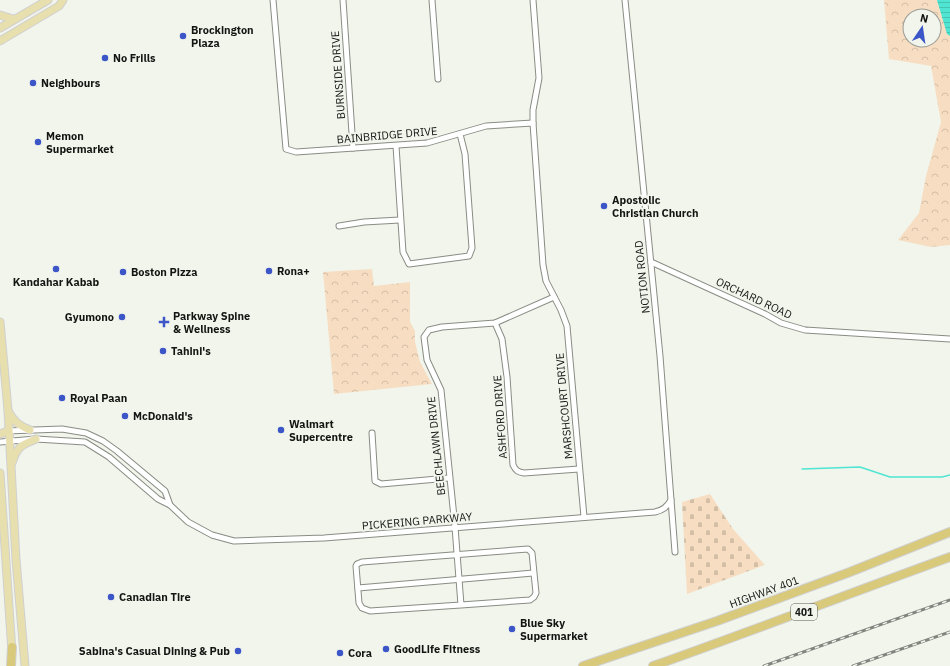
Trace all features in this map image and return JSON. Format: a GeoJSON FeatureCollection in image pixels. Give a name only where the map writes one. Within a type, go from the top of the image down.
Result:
{"type":"FeatureCollection","features":[{"type":"Feature","properties":{"kind":"highway","name":"HIGHWAY 401"},"geometry":{"type":"LineString","coordinates":[[583,666],[716,621],[843,575],[950,532]]}},
{"type":"Feature","properties":{"kind":"highway","name":"401"},"geometry":{"type":"LineString","coordinates":[[653,666],[783,620],[874,584],[950,557]]}},
{"type":"Feature","properties":{"kind":"highway"},"geometry":{"type":"LineString","coordinates":[[12,647],[12,666]]}},
{"type":"Feature","properties":{"kind":"main road"},"geometry":{"type":"LineString","coordinates":[[0,28],[48,0]]}},
{"type":"Feature","properties":{"kind":"main road"},"geometry":{"type":"LineString","coordinates":[[0,41],[59,6],[63,0]]}},
{"type":"Feature","properties":{"kind":"main road"},"geometry":{"type":"LineString","coordinates":[[0,15],[14,19]]}},
{"type":"Feature","properties":{"kind":"main road"},"geometry":{"type":"LineString","coordinates":[[0,322],[8,410],[8,442],[11,467],[16,568],[24,666]]}},
{"type":"Feature","properties":{"kind":"main road"},"geometry":{"type":"LineString","coordinates":[[8,410],[20,426],[30,430]]}},
{"type":"Feature","properties":{"kind":"main road"},"geometry":{"type":"LineString","coordinates":[[0,434],[8,431]]}},
{"type":"Feature","properties":{"kind":"main road"},"geometry":{"type":"LineString","coordinates":[[11,467],[16,452],[21,445],[36,439]]}},
{"type":"Feature","properties":{"kind":"main road"},"geometry":{"type":"LineString","coordinates":[[0,473],[12,647]]}},
{"type":"Feature","properties":{"kind":"street","name":"BAINBRIDGE DRIVE"},"geometry":{"type":"LineString","coordinates":[[274,0],[286,149],[296,152],[427,143],[486,126],[533,123]]}},
{"type":"Feature","properties":{"kind":"street","name":"BURNSIDE DRIVE"},"geometry":{"type":"LineString","coordinates":[[343,0],[353,148]]}},
{"type":"Feature","properties":{"kind":"street"},"geometry":{"type":"LineString","coordinates":[[432,0],[438,79]]}},
{"type":"Feature","properties":{"kind":"street"},"geometry":{"type":"LineString","coordinates":[[533,0],[539,78],[533,110],[533,123],[543,266],[546,281],[554,296]]}},
{"type":"Feature","properties":{"kind":"street","name":"NOTION ROAD"},"geometry":{"type":"LineString","coordinates":[[625,0],[660,360],[675,552]]}},
{"type":"Feature","properties":{"kind":"street"},"geometry":{"type":"LineString","coordinates":[[396,146],[403,252],[409,264],[469,256],[472,248],[467,174],[465,154],[460,134]]}},
{"type":"Feature","properties":{"kind":"street"},"geometry":{"type":"LineString","coordinates":[[338,226],[364,222],[400,220]]}},
{"type":"Feature","properties":{"kind":"street","name":"ORCHARD ROAD"},"geometry":{"type":"LineString","coordinates":[[651,262],[758,311],[781,324],[805,330],[950,339]]}},
{"type":"Feature","properties":{"kind":"street","name":"BEECHLAWN DRIVE"},"geometry":{"type":"LineString","coordinates":[[461,605],[455,527],[441,390],[427,360],[424,337],[429,330],[442,327],[495,324],[554,296]]}},
{"type":"Feature","properties":{"kind":"street","name":"MARSHCOURT DRIVE"},"geometry":{"type":"LineString","coordinates":[[554,296],[567,326],[584,517]]}},
{"type":"Feature","properties":{"kind":"street","name":"ASHFORD DRIVE"},"geometry":{"type":"LineString","coordinates":[[495,324],[502,339],[506,369],[513,465],[515,470],[518,472],[524,472],[579,469]]}},
{"type":"Feature","properties":{"kind":"street","name":"PICKERING PARKWAY"},"geometry":{"type":"LineString","coordinates":[[0,431],[62,429],[86,433],[103,441],[165,491],[170,505]]}},
{"type":"Feature","properties":{"kind":"street"},"geometry":{"type":"LineString","coordinates":[[372,433],[375,481],[381,484],[449,478]]}},
{"type":"Feature","properties":{"kind":"street","name":"PICKERING PARKWAY"},"geometry":{"type":"LineString","coordinates":[[0,442],[36,439],[85,442],[110,457],[158,499],[170,505],[188,522],[212,535],[234,541],[324,538],[655,512],[668,506],[671,500]]}},
{"type":"Feature","properties":{"kind":"street"},"geometry":{"type":"LineString","coordinates":[[130,474],[135,468]]}},
{"type":"Feature","properties":{"kind":"street"},"geometry":{"type":"LineString","coordinates":[[528,549],[532,553],[536,593],[534,597],[530,600],[370,611],[362,608],[359,603],[357,564],[362,562],[457,555],[528,549]]}},
{"type":"Feature","properties":{"kind":"street"},"geometry":{"type":"LineString","coordinates":[[358,588],[533,574]]}},
{"type":"Feature","properties":{"kind":"green space"},"geometry":{"type":"Polygon","coordinates":[[[884,0],[950,0],[950,245],[931,247],[898,240],[919,213],[926,176],[941,122],[931,66],[889,59],[884,0]]]}},
{"type":"Feature","properties":{"kind":"green space"},"geometry":{"type":"Polygon","coordinates":[[[372,269],[374,286],[410,282],[410,322],[415,331],[415,342],[420,362],[432,384],[334,394],[323,272],[372,269]]]}},
{"type":"Feature","properties":{"kind":"green space"},"geometry":{"type":"Polygon","coordinates":[[[710,494],[733,529],[765,565],[687,594],[682,502],[710,494]]]}},
{"type":"Feature","properties":{"kind":"water"},"geometry":{"type":"Polygon","coordinates":[[[937,0],[950,0],[950,36],[947,34],[942,17],[942,8],[939,8],[937,0]]]}},
{"type":"Feature","properties":{"kind":"waterway"},"geometry":{"type":"LineString","coordinates":[[802,469],[860,467],[890,477],[942,477],[950,475]]}},
{"type":"Feature","properties":{"kind":"railway"},"geometry":{"type":"LineString","coordinates":[[764,666],[950,600]]}},
{"type":"Feature","properties":{"kind":"railway"},"geometry":{"type":"LineString","coordinates":[[853,666],[950,632]]}},
{"type":"Feature","properties":{"kind":"place","name":"Brockington Plaza"},"geometry":{"type":"Point","coordinates":[183,36]}},
{"type":"Feature","properties":{"kind":"place","name":"No Frills"},"geometry":{"type":"Point","coordinates":[105,58]}},
{"type":"Feature","properties":{"kind":"place","name":"Neighbours"},"geometry":{"type":"Point","coordinates":[33,83]}},
{"type":"Feature","properties":{"kind":"place","name":"Memon Supermarket"},"geometry":{"type":"Point","coordinates":[38,142]}},
{"type":"Feature","properties":{"kind":"place","name":"Apostolic Christian Church"},"geometry":{"type":"Point","coordinates":[604,206]}},
{"type":"Feature","properties":{"kind":"place","name":"Kandahar Kabab"},"geometry":{"type":"Point","coordinates":[56,269]}},
{"type":"Feature","properties":{"kind":"place","name":"Rona+"},"geometry":{"type":"Point","coordinates":[269,271]}},
{"type":"Feature","properties":{"kind":"place","name":"Boston Pizza"},"geometry":{"type":"Point","coordinates":[123,272]}},
{"type":"Feature","properties":{"kind":"place","name":"Gyumono"},"geometry":{"type":"Point","coordinates":[122,317]}},
{"type":"Feature","properties":{"kind":"place","name":"Parkway Spine & Wellness"},"geometry":{"type":"Point","coordinates":[164,322]}},
{"type":"Feature","properties":{"kind":"place","name":"Tahini's"},"geometry":{"type":"Point","coordinates":[163,351]}},
{"type":"Feature","properties":{"kind":"place","name":"Royal Paan"},"geometry":{"type":"Point","coordinates":[62,398]}},
{"type":"Feature","properties":{"kind":"place","name":"McDonald's"},"geometry":{"type":"Point","coordinates":[125,416]}},
{"type":"Feature","properties":{"kind":"place","name":"Walmart Supercentre"},"geometry":{"type":"Point","coordinates":[281,430]}},
{"type":"Feature","properties":{"kind":"place","name":"Canadian Tire"},"geometry":{"type":"Point","coordinates":[111,597]}},
{"type":"Feature","properties":{"kind":"place","name":"Blue Sky Supermarket"},"geometry":{"type":"Point","coordinates":[512,629]}},
{"type":"Feature","properties":{"kind":"place","name":"GoodLife Fitness"},"geometry":{"type":"Point","coordinates":[386,649]}},
{"type":"Feature","properties":{"kind":"place","name":"Sabina's Casual Dining & Pub"},"geometry":{"type":"Point","coordinates":[238,651]}},
{"type":"Feature","properties":{"kind":"place","name":"Cora"},"geometry":{"type":"Point","coordinates":[340,653]}}]}
